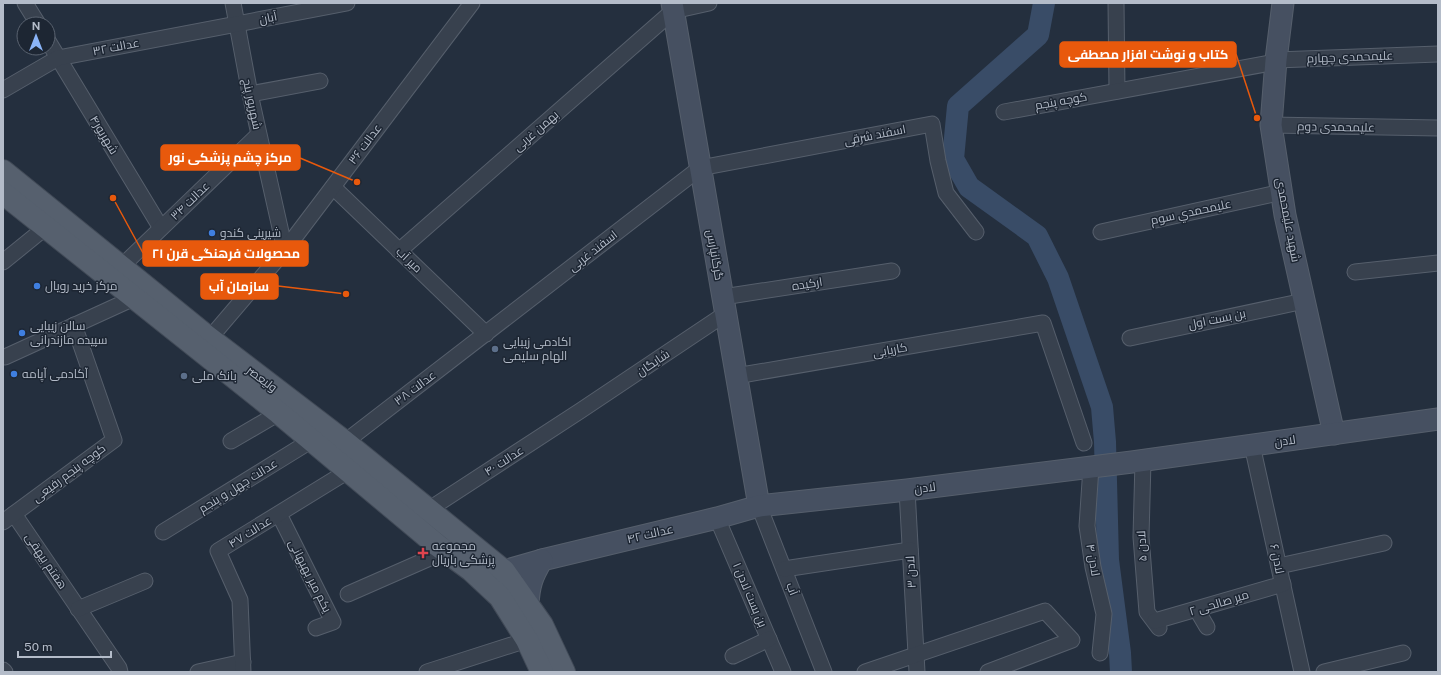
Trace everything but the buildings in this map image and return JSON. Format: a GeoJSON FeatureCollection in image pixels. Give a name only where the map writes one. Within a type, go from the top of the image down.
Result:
{"type":"FeatureCollection","features":[{"type":"Feature","properties":{"kind":"main road","name":"شهید علیمحمدی"},"geometry":{"type":"LineString","coordinates":[[1283,3],[1276,61],[1271,125],[1285,215],[1334,434]]}},
{"type":"Feature","properties":{"kind":"main road","name":"گرگانپارس"},"geometry":{"type":"LineString","coordinates":[[672,7],[759,506]]}},
{"type":"Feature","properties":{"kind":"main road","name":"ولیعصر"},"geometry":{"type":"LineString","coordinates":[[3,171],[121,267],[279,413],[446,552],[471,570],[500,596],[527,640],[542,672]]}},
{"type":"Feature","properties":{"kind":"main road","name":"ولیعصر"},"geometry":{"type":"LineString","coordinates":[[3,193],[134,298],[204,344],[345,442],[504,571],[542,625],[564,672]]}},
{"type":"Feature","properties":{"kind":"main road","name":"لادن"},"geometry":{"type":"LineString","coordinates":[[759,506],[1138,462],[1438,419]]}},
{"type":"Feature","properties":{"kind":"main road","name":"عدالت ۴۲"},"geometry":{"type":"LineString","coordinates":[[504,571],[542,560],[717,518],[759,506]]}},
{"type":"Feature","properties":{"kind":"main road"},"geometry":{"type":"LineString","coordinates":[[528,605],[532,576],[542,560]]}},
{"type":"Feature","properties":{"kind":"street"},"geometry":{"type":"LineString","coordinates":[[25,3],[33,16]]}},
{"type":"Feature","properties":{"kind":"street","name":"شهریور پنج"},"geometry":{"type":"LineString","coordinates":[[233,3],[258,135],[285,250]]}},
{"type":"Feature","properties":{"kind":"street","name":"آبان"},"geometry":{"type":"LineString","coordinates":[[236,24],[347,3]]}},
{"type":"Feature","properties":{"kind":"street","name":"عدالت ۳۶"},"geometry":{"type":"LineString","coordinates":[[204,344],[285,250],[472,3]]}},
{"type":"Feature","properties":{"kind":"street"},"geometry":{"type":"LineString","coordinates":[[672,7],[709,3]]}},
{"type":"Feature","properties":{"kind":"street"},"geometry":{"type":"LineString","coordinates":[[1116,3],[1117,91]]}},
{"type":"Feature","properties":{"kind":"street","name":"بهمن غربی"},"geometry":{"type":"LineString","coordinates":[[399,251],[672,7]]}},
{"type":"Feature","properties":{"kind":"street","name":"عدالت ۳۲"},"geometry":{"type":"LineString","coordinates":[[3,90],[58,58],[236,24]]}},
{"type":"Feature","properties":{"kind":"street","name":"علیمحمدی چهارم"},"geometry":{"type":"LineString","coordinates":[[1117,91],[1276,61],[1431,54]]}},
{"type":"Feature","properties":{"kind":"street","name":"شهریور۴"},"geometry":{"type":"LineString","coordinates":[[56,55],[161,228]]}},
{"type":"Feature","properties":{"kind":"street"},"geometry":{"type":"LineString","coordinates":[[250,94],[320,81]]}},
{"type":"Feature","properties":{"kind":"street","name":"کوچه پنجم"},"geometry":{"type":"LineString","coordinates":[[1004,112],[1117,91]]}},
{"type":"Feature","properties":{"kind":"street","name":"اسفند شرقی"},"geometry":{"type":"LineString","coordinates":[[700,168],[932,124],[938,161],[946,193],[976,232]]}},
{"type":"Feature","properties":{"kind":"street","name":"علیمحمدی دوم"},"geometry":{"type":"LineString","coordinates":[[1271,125],[1438,128]]}},
{"type":"Feature","properties":{"kind":"street","name":"عدالت ۳۴"},"geometry":{"type":"LineString","coordinates":[[121,267],[258,135]]}},
{"type":"Feature","properties":{"kind":"street","name":"اسفند غربی"},"geometry":{"type":"LineString","coordinates":[[486,334],[700,168]]}},
{"type":"Feature","properties":{"kind":"street","name":"میر آب"},"geometry":{"type":"LineString","coordinates":[[333,187],[486,334]]}},
{"type":"Feature","properties":{"kind":"street","name":"عليمحمدي سوم"},"geometry":{"type":"LineString","coordinates":[[1101,232],[1282,192]]}},
{"type":"Feature","properties":{"kind":"street"},"geometry":{"type":"LineString","coordinates":[[3,262],[46,227]]}},
{"type":"Feature","properties":{"kind":"street"},"geometry":{"type":"LineString","coordinates":[[1355,272],[1438,263]]}},
{"type":"Feature","properties":{"kind":"street","name":"ارکیده"},"geometry":{"type":"LineString","coordinates":[[724,305],[892,271]]}},
{"type":"Feature","properties":{"kind":"street"},"geometry":{"type":"LineString","coordinates":[[5,357],[74,324],[134,298]]}},
{"type":"Feature","properties":{"kind":"street","name":"بن بست اول"},"geometry":{"type":"LineString","coordinates":[[1130,338],[1304,301]]}},
{"type":"Feature","properties":{"kind":"street","name":"شایگان"},"geometry":{"type":"LineString","coordinates":[[580,411],[724,305]]}},
{"type":"Feature","properties":{"kind":"street","name":"کاریابی"},"geometry":{"type":"LineString","coordinates":[[736,376],[1043,323],[1084,443]]}},
{"type":"Feature","properties":{"kind":"street","name":"کوچه پنجم رفیعی"},"geometry":{"type":"LineString","coordinates":[[8,518],[114,440],[74,324]]}},
{"type":"Feature","properties":{"kind":"street","name":"عدالت ۳۸"},"geometry":{"type":"LineString","coordinates":[[345,442],[486,334]]}},
{"type":"Feature","properties":{"kind":"street","name":"عدالت ۴۰"},"geometry":{"type":"LineString","coordinates":[[428,510],[580,411]]}},
{"type":"Feature","properties":{"kind":"street"},"geometry":{"type":"LineString","coordinates":[[231,441],[279,413]]}},
{"type":"Feature","properties":{"kind":"street","name":"عدالت چهل و پنجم"},"geometry":{"type":"LineString","coordinates":[[163,532],[312,440]]}},
{"type":"Feature","properties":{"kind":"street","name":"۶ لادن"},"geometry":{"type":"LineString","coordinates":[[1252,445],[1302,672]]}},
{"type":"Feature","properties":{"kind":"street","name":"۵ لادن"},"geometry":{"type":"LineString","coordinates":[[1138,462],[1141,536],[1147,612],[1157,624]]}},
{"type":"Feature","properties":{"kind":"street","name":"۴ لادن"},"geometry":{"type":"LineString","coordinates":[[1091,467],[1087,526],[1093,567],[1104,614],[1100,653]]}},
{"type":"Feature","properties":{"kind":"street","name":"عدالت ۴۷"},"geometry":{"type":"LineString","coordinates":[[243,667],[240,600],[218,552],[348,471]]}},
{"type":"Feature","properties":{"kind":"street","name":"۳ لادن"},"geometry":{"type":"LineString","coordinates":[[907,490],[917,672]]}},
{"type":"Feature","properties":{"kind":"street","name":"آب"},"geometry":{"type":"LineString","coordinates":[[759,506],[824,672]]}},
{"type":"Feature","properties":{"kind":"street","name":"یکم میر بهبهانی"},"geometry":{"type":"LineString","coordinates":[[279,514],[333,622],[316,628]]}},
{"type":"Feature","properties":{"kind":"street","name":"هفتم بیهقی"},"geometry":{"type":"LineString","coordinates":[[8,518],[78,608],[119,668],[120,672]]}},
{"type":"Feature","properties":{"kind":"street","name":"۱ بن بست لادن"},"geometry":{"type":"LineString","coordinates":[[717,518],[783,672]]}},
{"type":"Feature","properties":{"kind":"street"},"geometry":{"type":"LineString","coordinates":[[1279,566],[1384,543]]}},
{"type":"Feature","properties":{"kind":"street"},"geometry":{"type":"LineString","coordinates":[[784,569],[910,550]]}},
{"type":"Feature","properties":{"kind":"street"},"geometry":{"type":"LineString","coordinates":[[348,594],[446,552]]}},
{"type":"Feature","properties":{"kind":"street"},"geometry":{"type":"LineString","coordinates":[[78,608],[145,581]]}},
{"type":"Feature","properties":{"kind":"street","name":"۲ میر صالحی"},"geometry":{"type":"LineString","coordinates":[[1157,624],[1282,584]]}},
{"type":"Feature","properties":{"kind":"street"},"geometry":{"type":"LineString","coordinates":[[1197,610],[1207,627]]}},
{"type":"Feature","properties":{"kind":"street"},"geometry":{"type":"LineString","coordinates":[[865,672],[1044,611],[1072,640],[988,672]]}},
{"type":"Feature","properties":{"kind":"street"},"geometry":{"type":"LineString","coordinates":[[733,656],[769,639]]}},
{"type":"Feature","properties":{"kind":"street"},"geometry":{"type":"LineString","coordinates":[[427,672],[527,640]]}},
{"type":"Feature","properties":{"kind":"street"},"geometry":{"type":"LineString","coordinates":[[1324,672],[1403,653]]}},
{"type":"Feature","properties":{"kind":"street"},"geometry":{"type":"LineString","coordinates":[[198,672],[243,667]]}},
{"type":"Feature","properties":{"kind":"waterway"},"geometry":{"type":"LineString","coordinates":[[1044,3],[1038,35],[958,106],[953,159],[969,187],[1037,236],[1058,278],[1102,407],[1105,442],[1108,560],[1121,672]]}},
{"type":"Feature","properties":{"kind":"place","name":"کتاب و نوشت افزار مصطفی"},"geometry":{"type":"Point","coordinates":[1257,118]}},
{"type":"Feature","properties":{"kind":"place","name":"مرکز چشم پزشکی نور"},"geometry":{"type":"Point","coordinates":[357,182]}},
{"type":"Feature","properties":{"kind":"place","name":"محصولات فرهنگی قرن ۲۱"},"geometry":{"type":"Point","coordinates":[113,198]}},
{"type":"Feature","properties":{"kind":"place","name":"شیرینی کندو"},"geometry":{"type":"Point","coordinates":[212,233]}},
{"type":"Feature","properties":{"kind":"place","name":"مرکز خرید رویال"},"geometry":{"type":"Point","coordinates":[37,286]}},
{"type":"Feature","properties":{"kind":"place","name":"سازمان آب"},"geometry":{"type":"Point","coordinates":[346,294]}},
{"type":"Feature","properties":{"kind":"place","name":"سالن زیبایی سپیده مازندرانی"},"geometry":{"type":"Point","coordinates":[22,333]}},
{"type":"Feature","properties":{"kind":"place","name":"اکادمی زیبایی الهام سلیمی"},"geometry":{"type":"Point","coordinates":[495,349]}},
{"type":"Feature","properties":{"kind":"place","name":"آکادمی آپامه"},"geometry":{"type":"Point","coordinates":[14,374]}},
{"type":"Feature","properties":{"kind":"place","name":"بانک ملی"},"geometry":{"type":"Point","coordinates":[184,376]}},
{"type":"Feature","properties":{"kind":"place","name":"مجموعه پزشکی باریال"},"geometry":{"type":"Point","coordinates":[423,553]}}]}
